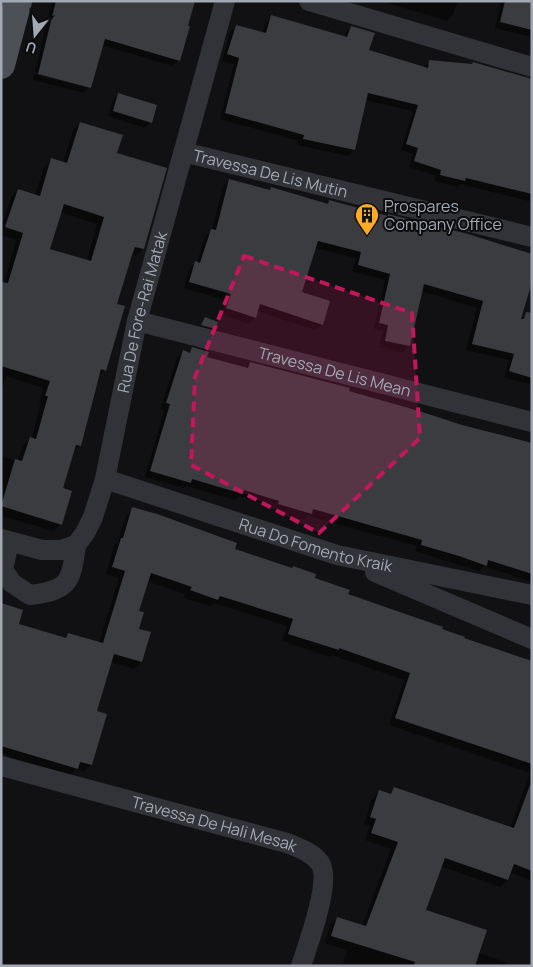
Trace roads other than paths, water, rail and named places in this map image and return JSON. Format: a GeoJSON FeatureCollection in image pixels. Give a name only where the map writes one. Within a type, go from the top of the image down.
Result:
{"type":"FeatureCollection","features":[{"type":"Feature","properties":{"kind":"main road"},"geometry":{"type":"LineString","coordinates":[[1,65],[18,1]]}},
{"type":"Feature","properties":{"kind":"street","name":"Rua De Fore-Rai Matak"},"geometry":{"type":"LineString","coordinates":[[76,545],[86,533],[94,516],[105,479],[138,321],[225,1]]}},
{"type":"Feature","properties":{"kind":"street"},"geometry":{"type":"LineString","coordinates":[[309,1],[532,67]]}},
{"type":"Feature","properties":{"kind":"street","name":"Travessa De Lis Mutin"},"geometry":{"type":"LineString","coordinates":[[183,152],[532,237]]}},
{"type":"Feature","properties":{"kind":"street","name":"Travessa De Lis Mean"},"geometry":{"type":"LineString","coordinates":[[138,321],[532,422]]}},
{"type":"Feature","properties":{"kind":"street","name":"Rua Do Fomento Kraik"},"geometry":{"type":"LineString","coordinates":[[105,479],[336,555],[532,595]]}},
{"type":"Feature","properties":{"kind":"street"},"geometry":{"type":"LineString","coordinates":[[5,540],[42,550],[61,550],[76,545],[73,571],[66,584],[49,593],[30,595],[12,583],[2,570],[5,540]]}},
{"type":"Feature","properties":{"kind":"street"},"geometry":{"type":"LineString","coordinates":[[336,555],[532,639]]}},
{"type":"Feature","properties":{"kind":"street","name":"Travessa De Hali Mesak"},"geometry":{"type":"LineString","coordinates":[[1,766],[287,843],[309,852],[321,864],[324,877],[322,896],[302,966]]}},
{"type":"Feature","properties":{"kind":"place","name":"Prospares Company Office"},"geometry":{"type":"Point","coordinates":[367,236]}}]}
